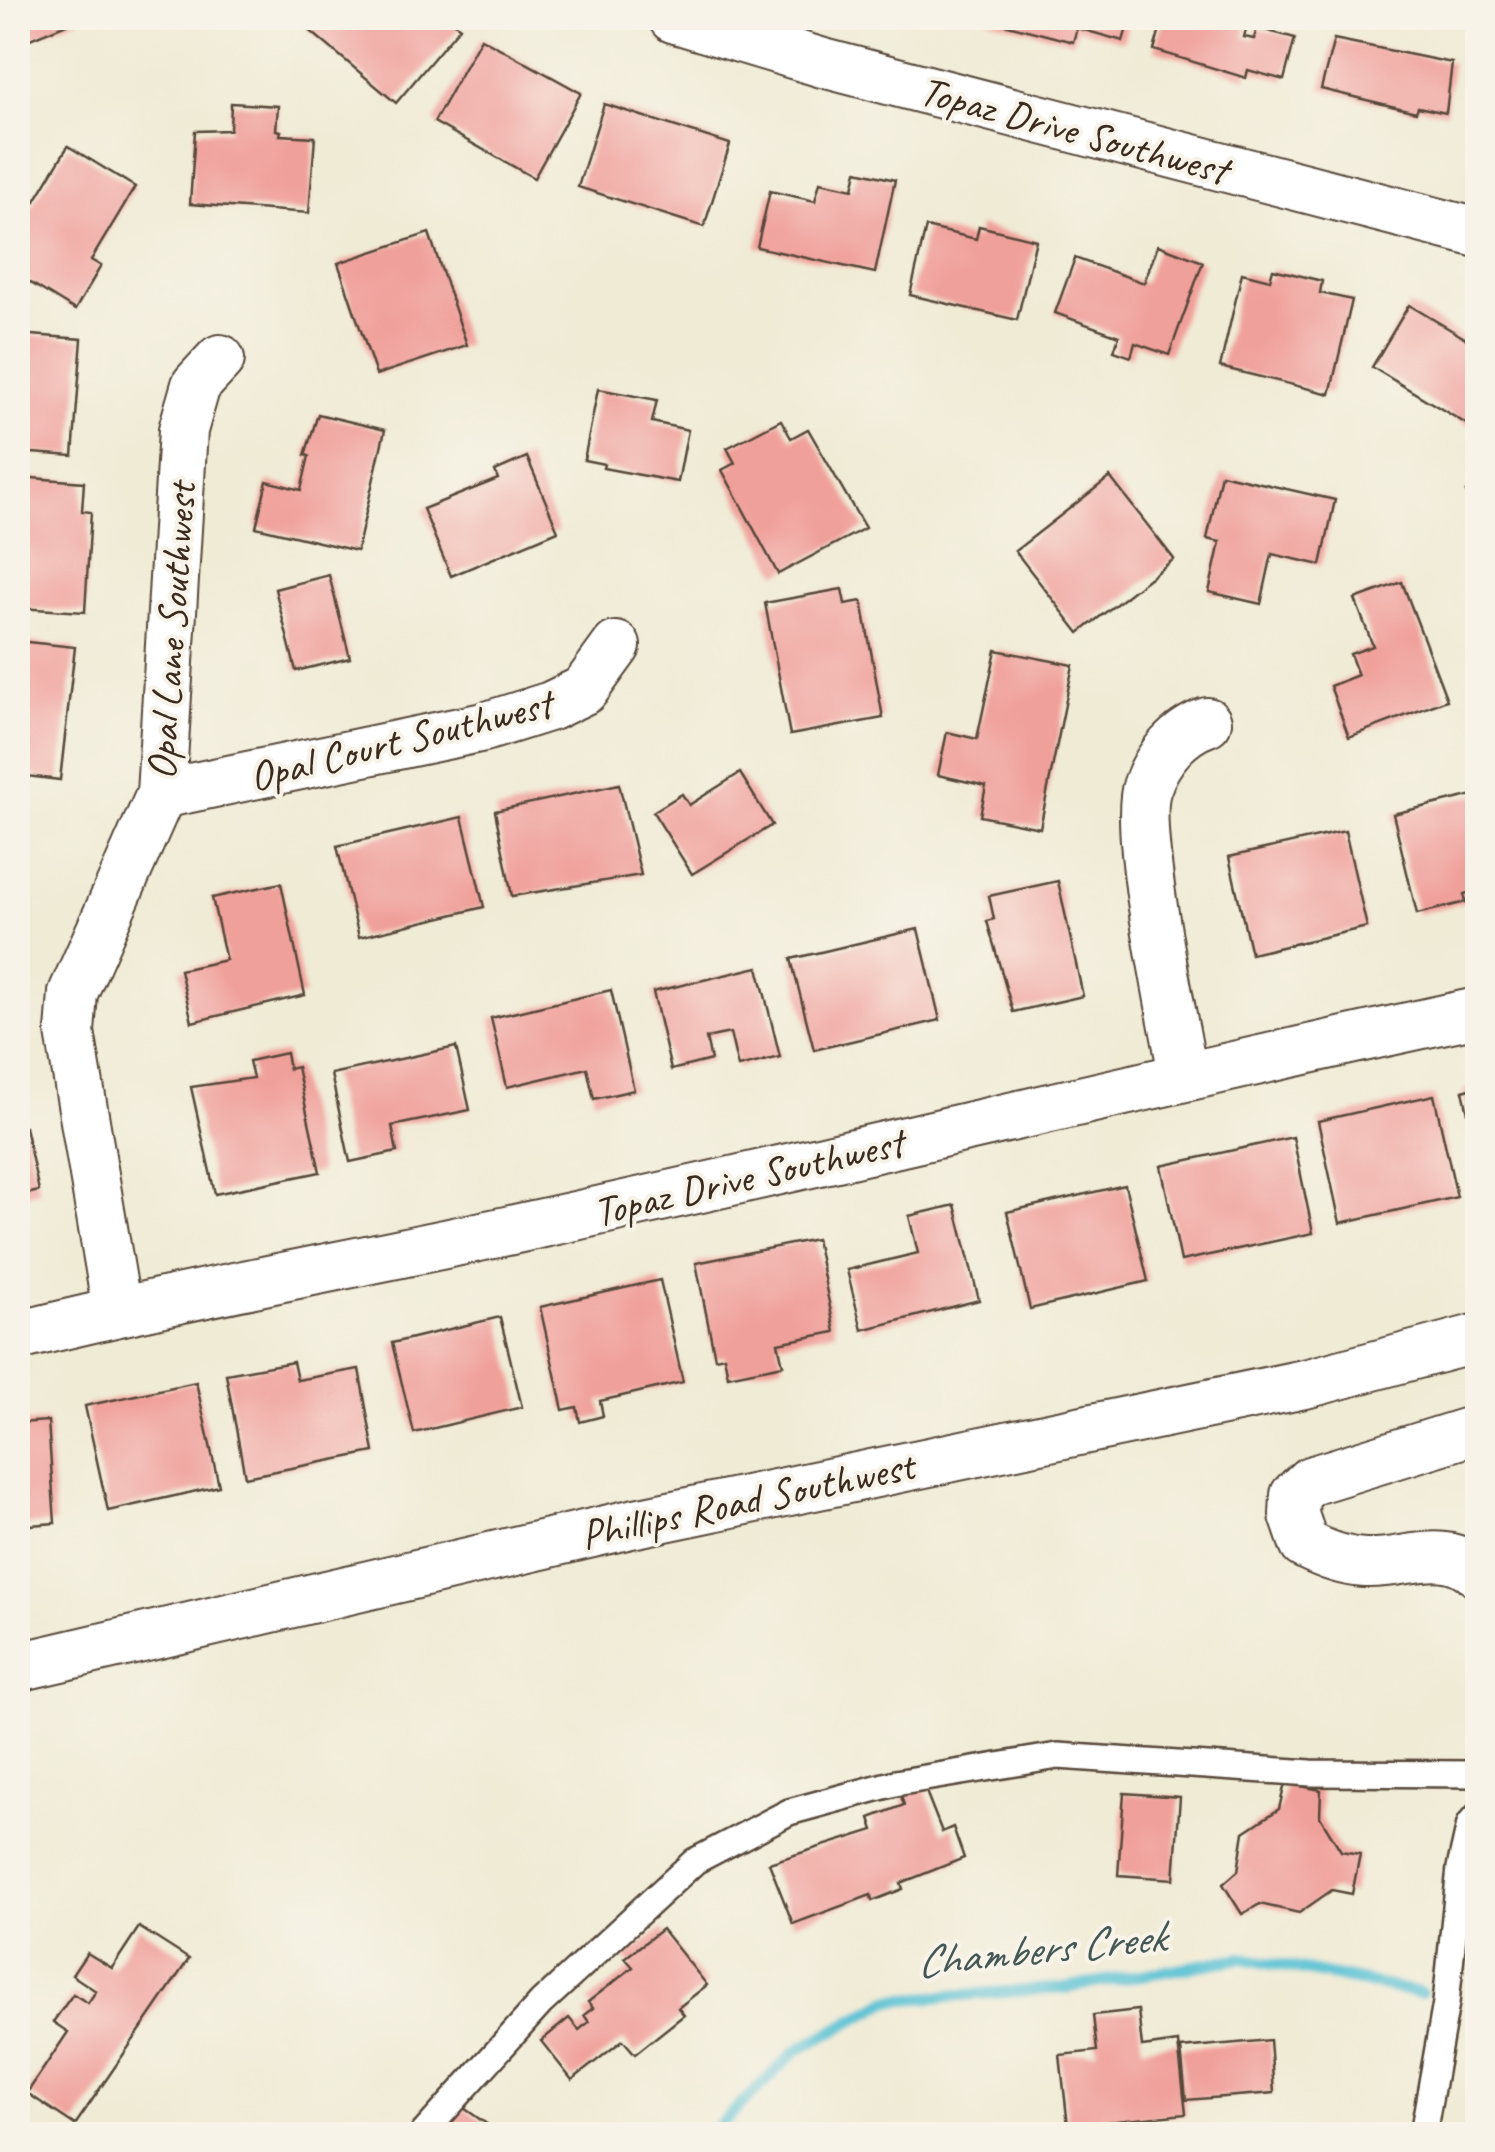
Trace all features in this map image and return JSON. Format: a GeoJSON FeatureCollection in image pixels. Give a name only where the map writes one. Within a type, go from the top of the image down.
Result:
{"type":"FeatureCollection","features":[{"type":"Feature","properties":{"kind":"street","name":"Topaz Drive Southwest"},"geometry":{"type":"LineString","coordinates":[[672,18],[823,62],[1353,202],[1433,218],[1478,233]]}},
{"type":"Feature","properties":{"kind":"street","name":"Opal Lane Southwest"},"geometry":{"type":"LineString","coordinates":[[117,1311],[70,1032],[73,994],[161,794],[183,430],[196,385],[220,359]]}},
{"type":"Feature","properties":{"kind":"street","name":"Opal Court Southwest"},"geometry":{"type":"LineString","coordinates":[[161,794],[484,727],[551,706],[584,690],[616,646]]}},
{"type":"Feature","properties":{"kind":"street"},"geometry":{"type":"LineString","coordinates":[[1183,1075],[1154,900],[1146,789],[1162,758],[1185,730],[1207,722]]}},
{"type":"Feature","properties":{"kind":"street","name":"Topaz Drive Southwest"},"geometry":{"type":"LineString","coordinates":[[18,1336],[117,1311],[536,1225],[1183,1075],[1478,1012]]}},
{"type":"Feature","properties":{"kind":"street","name":"Phillips Road Southwest"},"geometry":{"type":"LineString","coordinates":[[18,1667],[650,1520],[1309,1383],[1478,1338]]}},
{"type":"Feature","properties":{"kind":"street"},"geometry":{"type":"LineString","coordinates":[[1478,1428],[1310,1481],[1295,1495],[1294,1515],[1304,1544],[1340,1559],[1366,1563],[1446,1554],[1465,1561],[1478,1573]]}},
{"type":"Feature","properties":{"kind":"lane"},"geometry":{"type":"LineString","coordinates":[[423,2134],[528,2017],[695,1860],[789,1812],[895,1783],[1058,1756],[1312,1774],[1478,1774]]}},
{"type":"Feature","properties":{"kind":"lane"},"geometry":{"type":"LineString","coordinates":[[1423,2134],[1446,2002],[1460,1868],[1470,1824],[1478,1815]]}},
{"type":"Feature","properties":{"kind":"building"},"geometry":{"type":"Polygon","coordinates":[[[18,18],[81,18],[18,44],[18,18]]]}},
{"type":"Feature","properties":{"kind":"building"},"geometry":{"type":"Polygon","coordinates":[[[295,18],[449,18],[460,27],[396,103],[295,18]]]}},
{"type":"Feature","properties":{"kind":"building"},"geometry":{"type":"Polygon","coordinates":[[[1130,18],[1123,41],[1077,28],[1073,42],[985,19],[1130,18]]]}},
{"type":"Feature","properties":{"kind":"building"},"geometry":{"type":"Polygon","coordinates":[[[1163,18],[1249,18],[1244,37],[1254,39],[1257,28],[1295,38],[1284,80],[1248,70],[1246,78],[1154,50],[1163,18]]]}},
{"type":"Feature","properties":{"kind":"building"},"geometry":{"type":"Polygon","coordinates":[[[481,38],[581,93],[534,178],[434,122],[481,38]]]}},
{"type":"Feature","properties":{"kind":"building"},"geometry":{"type":"Polygon","coordinates":[[[1334,39],[1452,63],[1446,113],[1418,107],[1416,112],[1321,89],[1334,39]]]}},
{"type":"Feature","properties":{"kind":"building"},"geometry":{"type":"Polygon","coordinates":[[[231,103],[278,106],[276,130],[281,131],[280,135],[315,137],[309,213],[190,204],[195,131],[230,130],[231,103]]]}},
{"type":"Feature","properties":{"kind":"building"},"geometry":{"type":"Polygon","coordinates":[[[604,104],[730,144],[704,227],[578,187],[604,104]]]}},
{"type":"Feature","properties":{"kind":"building"},"geometry":{"type":"Polygon","coordinates":[[[68,146],[135,187],[91,260],[101,266],[75,310],[18,275],[18,229],[68,146]]]}},
{"type":"Feature","properties":{"kind":"building"},"geometry":{"type":"Polygon","coordinates":[[[857,171],[895,180],[875,273],[757,247],[770,191],[815,201],[820,182],[853,189],[857,171]]]}},
{"type":"Feature","properties":{"kind":"building"},"geometry":{"type":"Polygon","coordinates":[[[979,226],[1036,240],[1017,320],[910,295],[926,227],[976,239],[979,226]]]}},
{"type":"Feature","properties":{"kind":"building"},"geometry":{"type":"Polygon","coordinates":[[[429,233],[467,345],[376,375],[338,263],[429,233]]]}},
{"type":"Feature","properties":{"kind":"building"},"geometry":{"type":"Polygon","coordinates":[[[1158,245],[1203,262],[1169,355],[1135,343],[1131,357],[1114,351],[1119,336],[1055,313],[1075,258],[1144,283],[1158,245]]]}},
{"type":"Feature","properties":{"kind":"building"},"geometry":{"type":"Polygon","coordinates":[[[1273,269],[1322,281],[1320,293],[1352,300],[1330,394],[1220,367],[1242,273],[1270,280],[1273,269]]]}},
{"type":"Feature","properties":{"kind":"building"},"geometry":{"type":"Polygon","coordinates":[[[1409,305],[1478,346],[1478,431],[1372,367],[1409,305]]]}},
{"type":"Feature","properties":{"kind":"building"},"geometry":{"type":"Polygon","coordinates":[[[18,334],[82,339],[73,456],[18,452],[18,334]]]}},
{"type":"Feature","properties":{"kind":"building"},"geometry":{"type":"Polygon","coordinates":[[[598,389],[657,400],[652,422],[688,430],[678,482],[603,468],[604,464],[584,460],[598,389]]]}},
{"type":"Feature","properties":{"kind":"building"},"geometry":{"type":"Polygon","coordinates":[[[318,414],[385,430],[357,551],[256,527],[267,481],[301,490],[309,456],[305,455],[318,414]]]}},
{"type":"Feature","properties":{"kind":"building"},"geometry":{"type":"Polygon","coordinates":[[[781,420],[791,438],[808,429],[865,528],[778,574],[722,470],[735,463],[727,448],[781,420]]]}},
{"type":"Feature","properties":{"kind":"building"},"geometry":{"type":"Polygon","coordinates":[[[527,457],[558,531],[451,576],[423,509],[498,479],[495,471],[527,457]]]}},
{"type":"Feature","properties":{"kind":"building"},"geometry":{"type":"Polygon","coordinates":[[[1221,474],[1335,500],[1321,565],[1272,554],[1261,604],[1209,592],[1220,542],[1207,539],[1221,474]]]}},
{"type":"Feature","properties":{"kind":"building"},"geometry":{"type":"Polygon","coordinates":[[[18,477],[84,482],[82,511],[91,512],[85,612],[18,608],[18,477]]]}},
{"type":"Feature","properties":{"kind":"building"},"geometry":{"type":"Polygon","coordinates":[[[1110,477],[1174,559],[1079,633],[1015,551],[1110,477]]]}},
{"type":"Feature","properties":{"kind":"building"},"geometry":{"type":"Polygon","coordinates":[[[1478,483],[1478,506],[1466,492],[1478,483]]]}},
{"type":"Feature","properties":{"kind":"building"},"geometry":{"type":"Polygon","coordinates":[[[329,575],[350,658],[296,671],[275,589],[329,575]]]}},
{"type":"Feature","properties":{"kind":"building"},"geometry":{"type":"Polygon","coordinates":[[[1402,582],[1447,700],[1349,737],[1330,686],[1358,675],[1350,654],[1373,646],[1355,599],[1402,582]]]}},
{"type":"Feature","properties":{"kind":"building"},"geometry":{"type":"Polygon","coordinates":[[[842,589],[845,604],[862,601],[883,718],[790,735],[765,603],[842,589]]]}},
{"type":"Feature","properties":{"kind":"building"},"geometry":{"type":"Polygon","coordinates":[[[18,641],[75,647],[60,780],[18,775],[18,641]]]}},
{"type":"Feature","properties":{"kind":"building"},"geometry":{"type":"Polygon","coordinates":[[[996,650],[1073,665],[1040,828],[980,816],[986,786],[938,775],[947,732],[977,739],[996,650]]]}},
{"type":"Feature","properties":{"kind":"building"},"geometry":{"type":"Polygon","coordinates":[[[740,773],[772,825],[692,874],[653,812],[682,794],[689,805],[740,773]]]}},
{"type":"Feature","properties":{"kind":"building"},"geometry":{"type":"Polygon","coordinates":[[[619,784],[641,875],[512,896],[495,811],[619,784]]]}},
{"type":"Feature","properties":{"kind":"building"},"geometry":{"type":"Polygon","coordinates":[[[1478,794],[1478,890],[1464,894],[1466,902],[1417,914],[1393,814],[1478,794]]]}},
{"type":"Feature","properties":{"kind":"building"},"geometry":{"type":"Polygon","coordinates":[[[462,817],[484,907],[359,937],[337,846],[462,817]]]}},
{"type":"Feature","properties":{"kind":"building"},"geometry":{"type":"Polygon","coordinates":[[[1345,831],[1367,927],[1251,954],[1229,857],[1345,831]]]}},
{"type":"Feature","properties":{"kind":"building"},"geometry":{"type":"Polygon","coordinates":[[[1058,881],[1083,996],[1013,1012],[987,921],[994,919],[989,896],[1058,881]]]}},
{"type":"Feature","properties":{"kind":"building"},"geometry":{"type":"Polygon","coordinates":[[[281,883],[305,995],[192,1022],[180,970],[226,960],[212,898],[281,883]]]}},
{"type":"Feature","properties":{"kind":"building"},"geometry":{"type":"Polygon","coordinates":[[[918,929],[940,1020],[814,1050],[791,959],[918,929]]]}},
{"type":"Feature","properties":{"kind":"building"},"geometry":{"type":"Polygon","coordinates":[[[758,967],[780,1057],[738,1067],[730,1033],[706,1038],[711,1060],[671,1070],[653,992],[758,967]]]}},
{"type":"Feature","properties":{"kind":"building"},"geometry":{"type":"Polygon","coordinates":[[[611,990],[634,1090],[594,1099],[587,1068],[507,1087],[491,1018],[611,990]]]}},
{"type":"Feature","properties":{"kind":"building"},"geometry":{"type":"Polygon","coordinates":[[[456,1047],[470,1110],[392,1126],[397,1152],[350,1162],[331,1074],[456,1047]]]}},
{"type":"Feature","properties":{"kind":"building"},"geometry":{"type":"Polygon","coordinates":[[[286,1053],[289,1069],[297,1067],[320,1172],[215,1194],[191,1087],[253,1078],[249,1061],[286,1053]]]}},
{"type":"Feature","properties":{"kind":"building"},"geometry":{"type":"Polygon","coordinates":[[[1478,1087],[1478,1148],[1476,1148],[1463,1091],[1478,1087]]]}},
{"type":"Feature","properties":{"kind":"building"},"geometry":{"type":"Polygon","coordinates":[[[1434,1095],[1457,1197],[1340,1223],[1318,1121],[1434,1095]]]}},
{"type":"Feature","properties":{"kind":"building"},"geometry":{"type":"Polygon","coordinates":[[[25,1127],[39,1191],[18,1196],[18,1129],[25,1127]]]}},
{"type":"Feature","properties":{"kind":"building"},"geometry":{"type":"Polygon","coordinates":[[[1293,1137],[1313,1233],[1181,1261],[1161,1166],[1293,1137]]]}},
{"type":"Feature","properties":{"kind":"building"},"geometry":{"type":"Polygon","coordinates":[[[1125,1185],[1148,1281],[1030,1309],[1007,1212],[1125,1185]]]}},
{"type":"Feature","properties":{"kind":"building"},"geometry":{"type":"Polygon","coordinates":[[[955,1205],[979,1300],[862,1330],[847,1270],[918,1253],[909,1216],[955,1205]]]}},
{"type":"Feature","properties":{"kind":"building"},"geometry":{"type":"Polygon","coordinates":[[[816,1239],[835,1332],[778,1343],[783,1365],[728,1376],[724,1356],[715,1358],[696,1263],[816,1239]]]}},
{"type":"Feature","properties":{"kind":"building"},"geometry":{"type":"Polygon","coordinates":[[[660,1280],[683,1382],[600,1401],[603,1416],[580,1422],[577,1407],[563,1410],[540,1307],[660,1280]]]}},
{"type":"Feature","properties":{"kind":"building"},"geometry":{"type":"Polygon","coordinates":[[[500,1317],[522,1407],[414,1433],[392,1343],[500,1317]]]}},
{"type":"Feature","properties":{"kind":"building"},"geometry":{"type":"Polygon","coordinates":[[[293,1362],[297,1380],[359,1369],[374,1452],[245,1477],[226,1374],[293,1362]]]}},
{"type":"Feature","properties":{"kind":"building"},"geometry":{"type":"Polygon","coordinates":[[[196,1382],[219,1486],[108,1511],[85,1406],[196,1382]]]}},
{"type":"Feature","properties":{"kind":"building"},"geometry":{"type":"Polygon","coordinates":[[[48,1421],[55,1523],[18,1526],[18,1423],[48,1421]]]}},
{"type":"Feature","properties":{"kind":"building"},"geometry":{"type":"Polygon","coordinates":[[[1285,1783],[1321,1790],[1320,1817],[1341,1851],[1360,1854],[1352,1894],[1332,1890],[1299,1913],[1260,1904],[1242,1914],[1223,1884],[1238,1871],[1244,1832],[1279,1809],[1285,1783]]]}},
{"type":"Feature","properties":{"kind":"building"},"geometry":{"type":"Polygon","coordinates":[[[923,1784],[942,1832],[953,1827],[964,1858],[901,1883],[903,1889],[872,1901],[871,1895],[793,1924],[769,1863],[874,1830],[870,1818],[904,1805],[900,1793],[923,1784]]]}},
{"type":"Feature","properties":{"kind":"building"},"geometry":{"type":"Polygon","coordinates":[[[1124,1793],[1180,1797],[1174,1879],[1118,1875],[1124,1793]]]}},
{"type":"Feature","properties":{"kind":"building"},"geometry":{"type":"Polygon","coordinates":[[[139,1927],[189,1959],[75,2125],[27,2093],[68,2032],[53,2022],[73,1994],[88,2003],[96,1991],[72,1975],[87,1953],[112,1968],[139,1927]]]}},
{"type":"Feature","properties":{"kind":"building"},"geometry":{"type":"Polygon","coordinates":[[[662,1929],[707,1985],[678,2008],[684,2015],[635,2054],[623,2040],[572,2080],[541,2041],[569,2018],[579,2030],[589,2022],[584,2015],[593,2008],[588,2002],[633,1967],[625,1958],[662,1929]]]}},
{"type":"Feature","properties":{"kind":"building"},"geometry":{"type":"Polygon","coordinates":[[[1138,2010],[1142,2047],[1178,2042],[1186,2114],[1068,2126],[1060,2055],[1097,2051],[1093,2015],[1138,2010]]]}},
{"type":"Feature","properties":{"kind":"building"},"geometry":{"type":"Polygon","coordinates":[[[1270,2040],[1274,2093],[1186,2100],[1181,2048],[1270,2040]]]}},
{"type":"Feature","properties":{"kind":"building"},"geometry":{"type":"Polygon","coordinates":[[[461,2106],[501,2134],[441,2134],[461,2106]]]}},
{"type":"Feature","properties":{"kind":"waterway","name":"Chambers Creek"},"geometry":{"type":"LineString","coordinates":[[711,2134],[796,2051],[890,2000],[1064,1988],[1242,1958],[1420,1993]]}},
{"type":"Feature","properties":{"kind":"waterway","name":"Chambers Creek"},"geometry":{"type":"LineString","coordinates":[[1474,2000],[1478,2001]]}}]}
